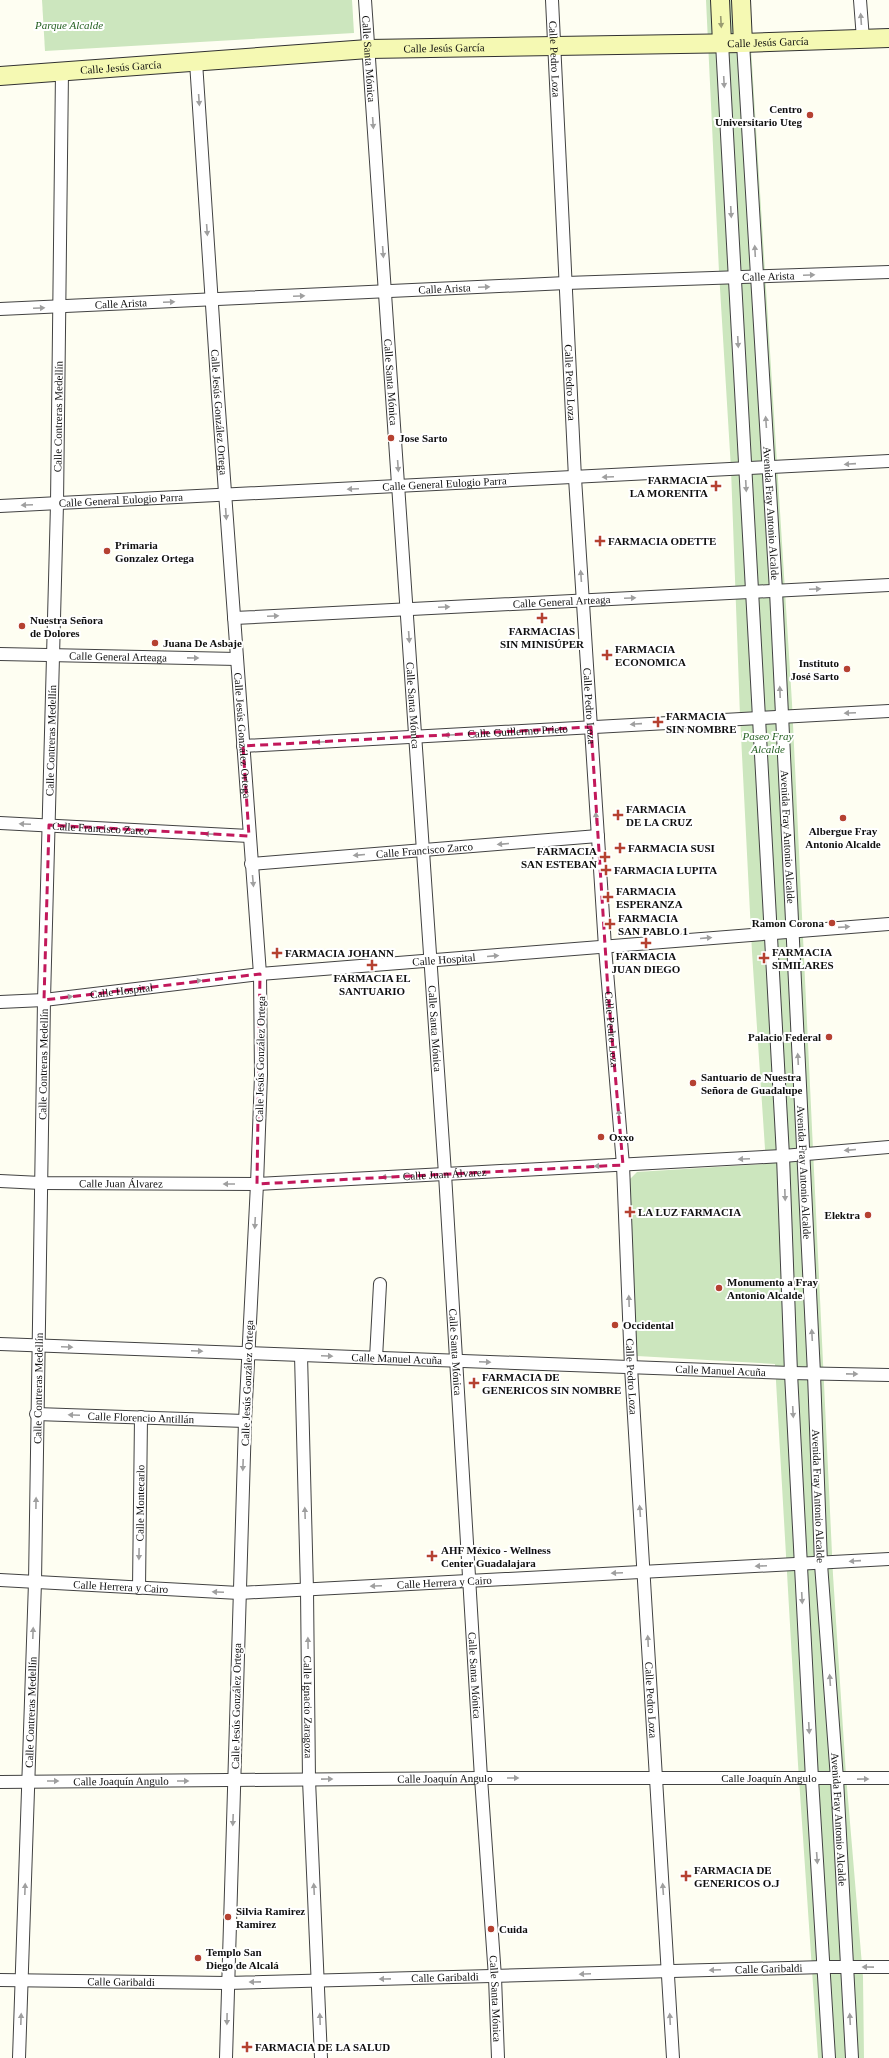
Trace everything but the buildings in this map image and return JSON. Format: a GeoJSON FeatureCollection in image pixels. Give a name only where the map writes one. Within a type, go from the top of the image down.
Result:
{"type":"FeatureCollection","features":[{"type":"Feature","properties":{"kind":"street","name":"Calle Santa Mónica"},"geometry":{"type":"LineString","coordinates":[[365,0],[445,1174],[481,1778],[495,1977],[498,2058]]}},
{"type":"Feature","properties":{"kind":"street","name":"Calle Pedro Loza"},"geometry":{"type":"LineString","coordinates":[[552,0],[575,478],[605,947],[623,1165],[631,1368],[673,2058]]}},
{"type":"Feature","properties":{"kind":"street","name":"Avenida Fray Antonio Alcalde"},"geometry":{"type":"LineString","coordinates":[[720,0],[783,1156],[800,1564],[829,2058]]}},
{"type":"Feature","properties":{"kind":"street","name":"Avenida Fray Antonio Alcalde"},"geometry":{"type":"LineString","coordinates":[[741,0],[756,277],[776,590],[791,931],[804,1154],[821,1564],[837,1779],[852,2058]]}},
{"type":"Feature","properties":{"kind":"street"},"geometry":{"type":"LineString","coordinates":[[860,0],[863,39]]}},
{"type":"Feature","properties":{"kind":"street","name":"Calle Jesús García"},"geometry":{"type":"LineString","coordinates":[[0,76],[368,50],[555,45],[743,43],[889,38]]}},
{"type":"Feature","properties":{"kind":"street","name":"Calle Jesús González Ortega"},"geometry":{"type":"LineString","coordinates":[[196,62],[236,659],[260,974],[261,1075],[257,1184],[247,1353],[227,1983],[226,2058]]}},
{"type":"Feature","properties":{"kind":"street","name":"Calle Contreras Medellín"},"geometry":{"type":"LineString","coordinates":[[19,2058],[35,1582],[36,1414],[44,1000],[57,504],[62,71]]}},
{"type":"Feature","properties":{"kind":"street","name":"Calle Arista"},"geometry":{"type":"LineString","coordinates":[[0,309],[566,283],[889,272]]}},
{"type":"Feature","properties":{"kind":"street","name":"Calle General Eulogio Parra"},"geometry":{"type":"LineString","coordinates":[[0,506],[769,469],[889,461]]}},
{"type":"Feature","properties":{"kind":"street","name":"Calle General Arteaga"},"geometry":{"type":"LineString","coordinates":[[234,618],[889,585]]}},
{"type":"Feature","properties":{"kind":"street","name":"Calle General Arteaga"},"geometry":{"type":"LineString","coordinates":[[0,654],[236,659]]}},
{"type":"Feature","properties":{"kind":"street","name":"Calle Guillermo Prieto"},"geometry":{"type":"LineString","coordinates":[[243,746],[889,711]]}},
{"type":"Feature","properties":{"kind":"street","name":"Calle Francisco Zarco"},"geometry":{"type":"LineString","coordinates":[[0,823],[249,836]]}},
{"type":"Feature","properties":{"kind":"street","name":"Calle Francisco Zarco"},"geometry":{"type":"LineString","coordinates":[[251,864],[598,836]]}},
{"type":"Feature","properties":{"kind":"street","name":"Calle Hospital"},"geometry":{"type":"LineString","coordinates":[[0,1002],[44,1000],[260,974],[889,924]]}},
{"type":"Feature","properties":{"kind":"street","name":"Calle Juan Álvarez"},"geometry":{"type":"LineString","coordinates":[[0,1181],[41,1183],[257,1184],[783,1156],[889,1147]]}},
{"type":"Feature","properties":{"kind":"street"},"geometry":{"type":"LineString","coordinates":[[376,1358],[380,1284]]}},
{"type":"Feature","properties":{"kind":"street","name":"Calle Manuel Acuña"},"geometry":{"type":"LineString","coordinates":[[0,1344],[791,1374],[889,1375]]}},
{"type":"Feature","properties":{"kind":"street","name":"Calle Ignacio Zaragoza"},"geometry":{"type":"LineString","coordinates":[[301,1355],[307,1590],[309,1780],[321,2058]]}},
{"type":"Feature","properties":{"kind":"street","name":"Calle Florencio Antillán"},"geometry":{"type":"LineString","coordinates":[[36,1414],[245,1421]]}},
{"type":"Feature","properties":{"kind":"street","name":"Calle Montecarlo"},"geometry":{"type":"LineString","coordinates":[[139,1588],[141,1417]]}},
{"type":"Feature","properties":{"kind":"street","name":"Calle Herrera y Cairo"},"geometry":{"type":"LineString","coordinates":[[0,1580],[239,1593],[644,1571],[821,1564],[889,1559]]}},
{"type":"Feature","properties":{"kind":"street","name":"Calle Joaquín Angulo"},"geometry":{"type":"LineString","coordinates":[[0,1782],[481,1778],[889,1778]]}},
{"type":"Feature","properties":{"kind":"street","name":"Calle Garibaldi"},"geometry":{"type":"LineString","coordinates":[[0,1980],[227,1983],[824,1967],[889,1967]]}},
{"type":"Feature","properties":{"kind":"highlighted area"},"geometry":{"type":"Polygon","coordinates":[[[591,727],[608,991],[623,1165],[257,1184],[260,974],[44,1000],[49,825],[249,836],[243,746],[591,727]]]}},
{"type":"Feature","properties":{"kind":"green space","name":"Parque Alcalde"},"geometry":{"type":"Polygon","coordinates":[[[42,0],[352,0],[354,33],[45,51],[42,0]]]}},
{"type":"Feature","properties":{"kind":"green space","name":"Paseo Fray Alcalde"},"geometry":{"type":"Polygon","coordinates":[[[706,0],[748,0],[792,703],[833,1575],[846,1775],[863,1977],[864,2058],[818,2058],[798,1764],[775,1364],[637,1356],[630,1179],[637,1172],[766,1164],[752,952],[740,716],[731,469],[719,272],[706,0]]]}},
{"type":"Feature","properties":{"kind":"place","name":"Centro Universitario Uteg"},"geometry":{"type":"Point","coordinates":[810,115]}},
{"type":"Feature","properties":{"kind":"place","name":"Jose Sarto"},"geometry":{"type":"Point","coordinates":[391,438]}},
{"type":"Feature","properties":{"kind":"place","name":"FARMACIA LA MORENITA"},"geometry":{"type":"Point","coordinates":[716,486]}},
{"type":"Feature","properties":{"kind":"place","name":"FARMACIA ODETTE"},"geometry":{"type":"Point","coordinates":[600,541]}},
{"type":"Feature","properties":{"kind":"place","name":"Primaria Gonzalez Ortega"},"geometry":{"type":"Point","coordinates":[107,551]}},
{"type":"Feature","properties":{"kind":"place","name":"FARMACIAS SIN MINISÚPER"},"geometry":{"type":"Point","coordinates":[542,618]}},
{"type":"Feature","properties":{"kind":"place","name":"Nuestra Señora de Dolores"},"geometry":{"type":"Point","coordinates":[22,626]}},
{"type":"Feature","properties":{"kind":"place","name":"Juana De Asbaje"},"geometry":{"type":"Point","coordinates":[155,643]}},
{"type":"Feature","properties":{"kind":"place","name":"FARMACIA ECONOMICA"},"geometry":{"type":"Point","coordinates":[607,655]}},
{"type":"Feature","properties":{"kind":"place","name":"Instituto José Sarto"},"geometry":{"type":"Point","coordinates":[847,669]}},
{"type":"Feature","properties":{"kind":"place","name":"FARMACIA SIN NOMBRE"},"geometry":{"type":"Point","coordinates":[658,722]}},
{"type":"Feature","properties":{"kind":"place","name":"FARMACIA DE LA CRUZ"},"geometry":{"type":"Point","coordinates":[618,815]}},
{"type":"Feature","properties":{"kind":"place","name":"Albergue Fray Antonio Alcalde"},"geometry":{"type":"Point","coordinates":[843,818]}},
{"type":"Feature","properties":{"kind":"place","name":"FARMACIA SUSI"},"geometry":{"type":"Point","coordinates":[620,848]}},
{"type":"Feature","properties":{"kind":"place","name":"FARMACIA SAN ESTEBAN"},"geometry":{"type":"Point","coordinates":[605,857]}},
{"type":"Feature","properties":{"kind":"place","name":"FARMACIA LUPITA"},"geometry":{"type":"Point","coordinates":[606,870]}},
{"type":"Feature","properties":{"kind":"place","name":"FARMACIA ESPERANZA"},"geometry":{"type":"Point","coordinates":[608,897]}},
{"type":"Feature","properties":{"kind":"place","name":"Ramon Corona"},"geometry":{"type":"Point","coordinates":[832,923]}},
{"type":"Feature","properties":{"kind":"place","name":"FARMACIA SAN PABLO 1"},"geometry":{"type":"Point","coordinates":[610,924]}},
{"type":"Feature","properties":{"kind":"place","name":"FARMACIA JUAN DIEGO"},"geometry":{"type":"Point","coordinates":[646,943]}},
{"type":"Feature","properties":{"kind":"place","name":"FARMACIA JOHANN"},"geometry":{"type":"Point","coordinates":[277,953]}},
{"type":"Feature","properties":{"kind":"place","name":"FARMACIA SIMILARES"},"geometry":{"type":"Point","coordinates":[764,958]}},
{"type":"Feature","properties":{"kind":"place","name":"FARMACIA EL SANTUARIO"},"geometry":{"type":"Point","coordinates":[372,965]}},
{"type":"Feature","properties":{"kind":"place","name":"Palacio Federal"},"geometry":{"type":"Point","coordinates":[829,1037]}},
{"type":"Feature","properties":{"kind":"place","name":"Santuario de Nuestra Señora de Guadalupe"},"geometry":{"type":"Point","coordinates":[693,1083]}},
{"type":"Feature","properties":{"kind":"place","name":"Oxxo"},"geometry":{"type":"Point","coordinates":[601,1137]}},
{"type":"Feature","properties":{"kind":"place","name":"LA LUZ FARMACIA"},"geometry":{"type":"Point","coordinates":[630,1212]}},
{"type":"Feature","properties":{"kind":"place","name":"Elektra"},"geometry":{"type":"Point","coordinates":[868,1215]}},
{"type":"Feature","properties":{"kind":"place","name":"Monumento a Fray Antonio Alcalde"},"geometry":{"type":"Point","coordinates":[719,1288]}},
{"type":"Feature","properties":{"kind":"place","name":"Occidental"},"geometry":{"type":"Point","coordinates":[615,1325]}},
{"type":"Feature","properties":{"kind":"place","name":"FARMACIA DE GENERICOS SIN NOMBRE"},"geometry":{"type":"Point","coordinates":[474,1383]}},
{"type":"Feature","properties":{"kind":"place","name":"AHF México - Wellness Center Guadalajara"},"geometry":{"type":"Point","coordinates":[432,1556]}},
{"type":"Feature","properties":{"kind":"place","name":"FARMACIA DE GENERICOS O.J"},"geometry":{"type":"Point","coordinates":[686,1876]}},
{"type":"Feature","properties":{"kind":"place","name":"Silvia Ramirez Ramirez"},"geometry":{"type":"Point","coordinates":[228,1917]}},
{"type":"Feature","properties":{"kind":"place","name":"Cuida"},"geometry":{"type":"Point","coordinates":[491,1929]}},
{"type":"Feature","properties":{"kind":"place","name":"Templo San Diego de Alcalá"},"geometry":{"type":"Point","coordinates":[198,1958]}},
{"type":"Feature","properties":{"kind":"place","name":"FARMACIA DE LA SALUD"},"geometry":{"type":"Point","coordinates":[247,2047]}}]}
